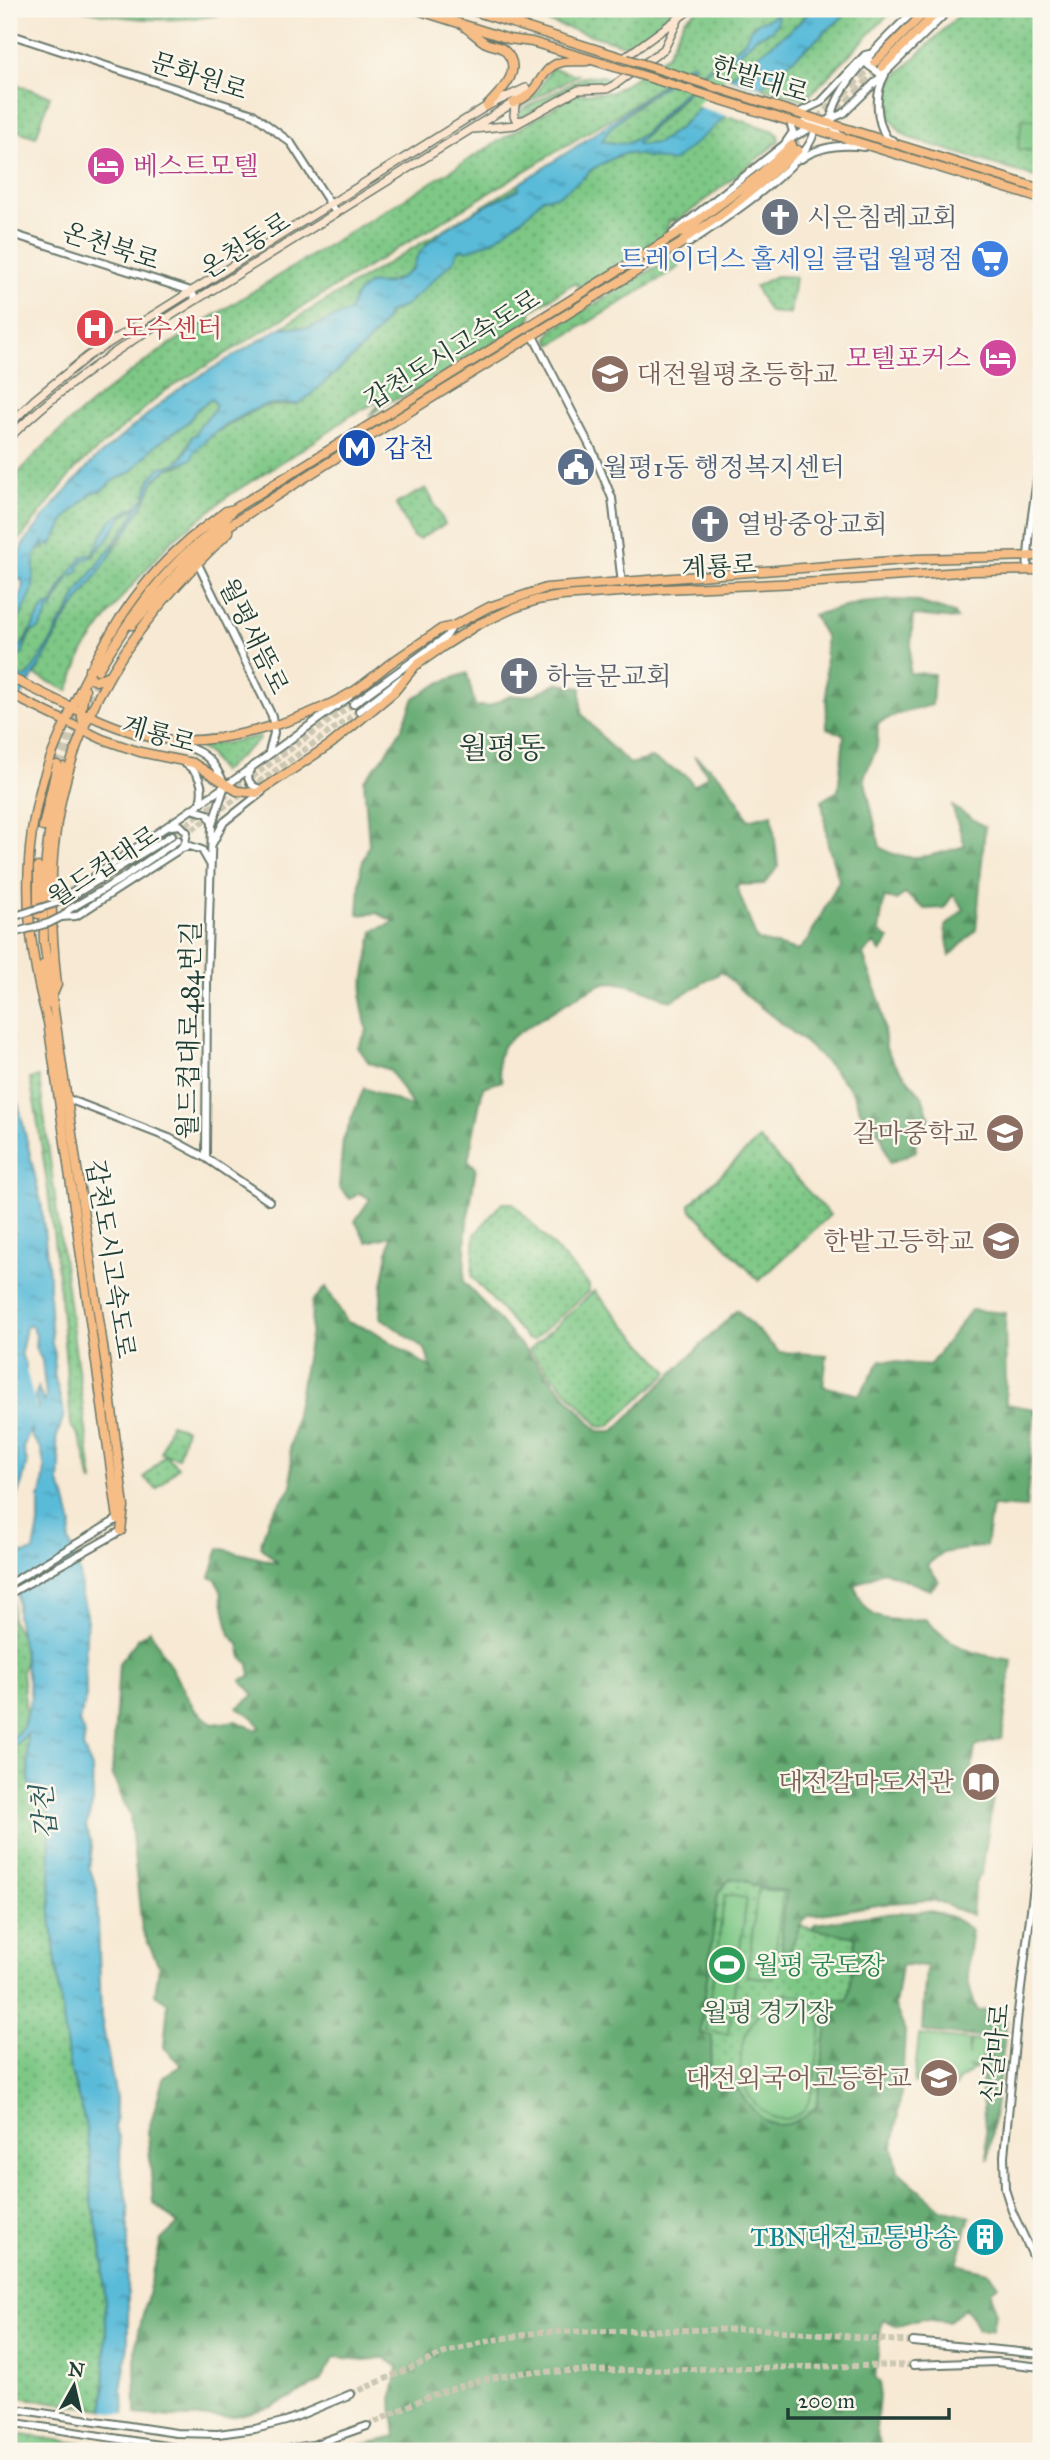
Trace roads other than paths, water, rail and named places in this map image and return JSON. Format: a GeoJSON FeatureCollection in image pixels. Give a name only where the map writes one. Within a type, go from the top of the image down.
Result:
{"type":"FeatureCollection","features":[{"type":"Feature","properties":{"kind":"main road","name":"한밭대로"},"geometry":{"type":"LineString","coordinates":[[414,9],[597,61],[1041,199]]}},
{"type":"Feature","properties":{"kind":"main road","name":"한밭대로"},"geometry":{"type":"LineString","coordinates":[[467,9],[1041,188]]}},
{"type":"Feature","properties":{"kind":"main road"},"geometry":{"type":"LineString","coordinates":[[625,59],[691,9]]}},
{"type":"Feature","properties":{"kind":"main road"},"geometry":{"type":"LineString","coordinates":[[878,64],[928,9]]}},
{"type":"Feature","properties":{"kind":"main road"},"geometry":{"type":"LineString","coordinates":[[878,64],[940,9]]}},
{"type":"Feature","properties":{"kind":"main road"},"geometry":{"type":"LineString","coordinates":[[470,130],[515,125],[578,90],[607,89],[664,49],[679,18]]}},
{"type":"Feature","properties":{"kind":"main road"},"geometry":{"type":"LineString","coordinates":[[461,24],[486,44],[506,51],[510,58],[510,80],[486,106]]}},
{"type":"Feature","properties":{"kind":"main road"},"geometry":{"type":"LineString","coordinates":[[533,116],[519,121],[515,119],[515,105],[533,92],[551,66],[560,62],[597,61]]}},
{"type":"Feature","properties":{"kind":"main road","name":"온천동로"},"geometry":{"type":"LineString","coordinates":[[9,425],[88,356],[486,106],[526,88],[518,101],[196,300],[100,364],[44,406],[9,438]]}},
{"type":"Feature","properties":{"kind":"main road","name":"갑천도시고속도로"},"geometry":{"type":"LineString","coordinates":[[100,671],[161,590],[205,545],[248,514],[714,210],[792,146]]}},
{"type":"Feature","properties":{"kind":"main road","name":"갑천도시고속도로"},"geometry":{"type":"LineString","coordinates":[[100,671],[125,625],[157,584],[234,509],[682,243],[685,238],[707,225],[762,183],[792,146]]}},
{"type":"Feature","properties":{"kind":"main road"},"geometry":{"type":"LineString","coordinates":[[59,767],[62,719],[69,705],[131,640],[169,592],[248,514]]}},
{"type":"Feature","properties":{"kind":"main road","name":"계룡로"},"geometry":{"type":"LineString","coordinates":[[9,694],[83,730],[140,752],[193,763],[225,785],[250,793],[262,789],[331,744],[394,692],[415,666],[477,625],[514,607],[537,600],[623,587],[917,559],[1041,556]]}},
{"type":"Feature","properties":{"kind":"main road","name":"계룡로"},"geometry":{"type":"LineString","coordinates":[[9,677],[90,714],[156,738],[214,738],[274,726],[331,703],[362,685],[441,629],[453,626],[489,607],[546,588],[820,582],[974,571],[1041,570]]}},
{"type":"Feature","properties":{"kind":"main road"},"geometry":{"type":"LineString","coordinates":[[59,767],[90,714],[100,671]]}},
{"type":"Feature","properties":{"kind":"main road"},"geometry":{"type":"LineString","coordinates":[[83,730],[81,706],[100,671]]}},
{"type":"Feature","properties":{"kind":"main road","name":"갑천도시고속도로"},"geometry":{"type":"LineString","coordinates":[[59,767],[43,877],[44,942],[118,1519]]}},
{"type":"Feature","properties":{"kind":"main road","name":"갑천도시고속도로"},"geometry":{"type":"LineString","coordinates":[[59,767],[43,827],[37,892],[48,1022],[110,1394],[124,1507],[121,1531]]}},
{"type":"Feature","properties":{"kind":"street"},"geometry":{"type":"LineString","coordinates":[[794,136],[830,123],[844,113],[916,9]]}},
{"type":"Feature","properties":{"kind":"street"},"geometry":{"type":"LineString","coordinates":[[909,147],[887,138],[879,118],[882,81],[893,63],[950,9]]}},
{"type":"Feature","properties":{"kind":"street","name":"문화원로"},"geometry":{"type":"LineString","coordinates":[[9,34],[253,114],[291,143],[336,213]]}},
{"type":"Feature","properties":{"kind":"street"},"geometry":{"type":"LineString","coordinates":[[682,243],[689,243],[735,212],[807,149],[814,138],[813,127],[799,114],[821,102],[865,55],[878,64]]}},
{"type":"Feature","properties":{"kind":"street"},"geometry":{"type":"LineString","coordinates":[[848,139],[837,134],[830,123],[833,107],[842,90],[878,64],[893,63]]}},
{"type":"Feature","properties":{"kind":"street"},"geometry":{"type":"LineString","coordinates":[[789,122],[793,132],[792,146]]}},
{"type":"Feature","properties":{"kind":"street"},"geometry":{"type":"LineString","coordinates":[[792,146],[794,136]]}},
{"type":"Feature","properties":{"kind":"street"},"geometry":{"type":"LineString","coordinates":[[794,136],[805,138],[807,149]]}},
{"type":"Feature","properties":{"kind":"street"},"geometry":{"type":"LineString","coordinates":[[788,168],[815,150],[832,146],[880,149]]}},
{"type":"Feature","properties":{"kind":"street","name":"온천북로"},"geometry":{"type":"LineString","coordinates":[[9,233],[191,291]]}},
{"type":"Feature","properties":{"kind":"street"},"geometry":{"type":"LineString","coordinates":[[191,291],[196,300]]}},
{"type":"Feature","properties":{"kind":"street"},"geometry":{"type":"LineString","coordinates":[[531,331],[593,452],[612,498],[623,587]]}},
{"type":"Feature","properties":{"kind":"street"},"geometry":{"type":"LineString","coordinates":[[1027,570],[1041,450]]}},
{"type":"Feature","properties":{"kind":"street","name":"월평새뜸로"},"geometry":{"type":"LineString","coordinates":[[198,564],[265,700],[274,726]]}},
{"type":"Feature","properties":{"kind":"street"},"geometry":{"type":"LineString","coordinates":[[353,704],[446,636],[453,626]]}},
{"type":"Feature","properties":{"kind":"street"},"geometry":{"type":"LineString","coordinates":[[359,711],[415,666]]}},
{"type":"Feature","properties":{"kind":"street"},"geometry":{"type":"LineString","coordinates":[[56,903],[335,708],[362,685]]}},
{"type":"Feature","properties":{"kind":"street"},"geometry":{"type":"LineString","coordinates":[[268,754],[274,726]]}},
{"type":"Feature","properties":{"kind":"street"},"geometry":{"type":"LineString","coordinates":[[156,738],[195,748],[207,756],[225,785]]}},
{"type":"Feature","properties":{"kind":"street"},"geometry":{"type":"LineString","coordinates":[[178,759],[197,773],[202,789],[200,803]]}},
{"type":"Feature","properties":{"kind":"street"},"geometry":{"type":"LineString","coordinates":[[256,763],[249,772],[248,779],[252,786],[262,789]]}},
{"type":"Feature","properties":{"kind":"street","name":"월드컵대로484번길"},"geometry":{"type":"LineString","coordinates":[[62,1096],[159,1133],[206,1158],[207,982],[212,825],[225,785]]}},
{"type":"Feature","properties":{"kind":"street"},"geometry":{"type":"LineString","coordinates":[[211,845],[225,822],[262,789]]}},
{"type":"Feature","properties":{"kind":"street"},"geometry":{"type":"LineString","coordinates":[[192,809],[208,814],[212,825]]}},
{"type":"Feature","properties":{"kind":"street"},"geometry":{"type":"LineString","coordinates":[[166,827],[180,825],[186,830],[187,839],[180,849]]}},
{"type":"Feature","properties":{"kind":"street","name":"월드컵대로"},"geometry":{"type":"LineString","coordinates":[[9,918],[67,900],[172,835]]}},
{"type":"Feature","properties":{"kind":"street","name":"월드컵대로"},"geometry":{"type":"LineString","coordinates":[[9,934],[61,918],[70,909],[178,841]]}},
{"type":"Feature","properties":{"kind":"street"},"geometry":{"type":"LineString","coordinates":[[61,918],[76,916],[190,845],[202,850],[211,866]]}},
{"type":"Feature","properties":{"kind":"street"},"geometry":{"type":"LineString","coordinates":[[206,1158],[269,1201]]}},
{"type":"Feature","properties":{"kind":"street"},"geometry":{"type":"LineString","coordinates":[[9,1584],[118,1519]]}},
{"type":"Feature","properties":{"kind":"street"},"geometry":{"type":"LineString","coordinates":[[9,1594],[121,1531]]}},
{"type":"Feature","properties":{"kind":"street","name":"신갈마로"},"geometry":{"type":"LineString","coordinates":[[1041,1830],[1018,2012],[1004,2156],[1005,2189],[1012,2211],[1041,2273]]}},
{"type":"Feature","properties":{"kind":"street"},"geometry":{"type":"LineString","coordinates":[[913,2342],[1039,2353]]}},
{"type":"Feature","properties":{"kind":"street"},"geometry":{"type":"LineString","coordinates":[[913,2365],[996,2362],[1041,2367]]}},
{"type":"Feature","properties":{"kind":"street"},"geometry":{"type":"LineString","coordinates":[[9,2408],[176,2433],[218,2434],[286,2421],[351,2394]]}},
{"type":"Feature","properties":{"kind":"street"},"geometry":{"type":"LineString","coordinates":[[9,2422],[198,2451]]}},
{"type":"Feature","properties":{"kind":"street"},"geometry":{"type":"LineString","coordinates":[[274,2451],[313,2445],[367,2426]]}},
{"type":"Feature","properties":{"kind":"water"},"geometry":{"type":"Polygon","coordinates":[[[777,9],[777,24],[771,31],[755,38],[740,53],[723,61],[744,42],[753,26],[771,18],[777,9]]]}},
{"type":"Feature","properties":{"kind":"water"},"geometry":{"type":"Polygon","coordinates":[[[811,9],[852,9],[673,162],[628,153],[619,155],[592,169],[558,196],[543,198],[528,214],[494,240],[467,251],[458,251],[454,261],[405,306],[388,313],[376,334],[303,401],[298,404],[264,405],[242,416],[211,436],[192,459],[167,469],[154,480],[147,497],[127,531],[117,541],[110,556],[60,627],[49,650],[9,714],[9,663],[9,658],[25,640],[46,605],[48,607],[53,604],[63,582],[83,556],[92,554],[110,521],[145,498],[150,479],[161,467],[174,464],[182,458],[192,436],[196,435],[216,406],[212,399],[197,409],[188,422],[155,446],[130,473],[114,480],[102,490],[93,492],[66,518],[51,546],[50,543],[42,549],[44,542],[39,547],[34,559],[32,591],[9,637],[9,621],[23,584],[22,579],[16,581],[13,589],[11,588],[13,579],[9,581],[9,571],[24,543],[94,460],[167,398],[282,327],[310,328],[350,311],[357,294],[368,285],[389,283],[400,278],[414,267],[427,244],[441,233],[475,211],[519,189],[519,184],[694,62],[694,66],[638,104],[610,128],[602,141],[623,144],[637,138],[713,63],[714,65],[637,143],[657,143],[678,129],[735,73],[799,23],[811,9]],[[137,507],[120,520],[93,556],[84,560],[78,567],[78,573],[69,575],[39,629],[31,632],[27,638],[22,654],[9,663],[15,663],[17,674],[24,678],[29,675],[68,613],[77,593],[129,523],[137,507]]]}},
{"type":"Feature","properties":{"kind":"water"},"geometry":{"type":"Polygon","coordinates":[[[9,1074],[41,1202],[55,1354],[54,1374],[64,1414],[56,1440],[60,1465],[59,1483],[72,1525],[69,1541],[80,1573],[81,1592],[87,1615],[86,1698],[79,1722],[85,1735],[83,1747],[92,1769],[93,1802],[86,1826],[92,1847],[89,1867],[97,1889],[101,2017],[116,2098],[115,2128],[119,2137],[122,2176],[128,2201],[128,2346],[121,2390],[124,2414],[135,2451],[114,2451],[112,2423],[104,2411],[106,2325],[103,2257],[91,2196],[90,2154],[85,2122],[69,2064],[57,1972],[51,1914],[49,1808],[29,1784],[27,1734],[9,1752],[9,1742],[23,1727],[31,1697],[17,1615],[18,1574],[9,1535],[9,1492],[15,1479],[16,1451],[9,1447],[9,1074]],[[31,1325],[26,1327],[21,1353],[26,1368],[20,1379],[26,1408],[33,1413],[38,1408],[35,1397],[38,1388],[44,1402],[46,1397],[42,1360],[35,1347],[36,1335],[31,1325]],[[31,1429],[23,1447],[27,1462],[22,1483],[12,1508],[17,1551],[24,1554],[34,1551],[45,1468],[41,1449],[32,1437],[31,1429]]]}},
{"type":"Feature","properties":{"kind":"waterway","name":"갑천"},"geometry":{"type":"LineString","coordinates":[[19,1363],[35,1423]]}},
{"type":"Feature","properties":{"kind":"tunnel"},"geometry":{"type":"LineString","coordinates":[[792,145],[875,62]]}},
{"type":"Feature","properties":{"kind":"tunnel"},"geometry":{"type":"LineString","coordinates":[[830,119],[882,67]]}},
{"type":"Feature","properties":{"kind":"tunnel"},"geometry":{"type":"LineString","coordinates":[[64,767],[79,723],[103,672]]}},
{"type":"Feature","properties":{"kind":"tunnel"},"geometry":{"type":"LineString","coordinates":[[172,835],[353,704]]}},
{"type":"Feature","properties":{"kind":"tunnel"},"geometry":{"type":"LineString","coordinates":[[57,765],[80,707]]}},
{"type":"Feature","properties":{"kind":"tunnel"},"geometry":{"type":"LineString","coordinates":[[178,840],[359,711]]}},
{"type":"Feature","properties":{"kind":"tunnel"},"geometry":{"type":"LineString","coordinates":[[351,2394],[447,2352],[488,2341],[540,2332],[761,2329],[913,2342]]}},
{"type":"Feature","properties":{"kind":"tunnel"},"geometry":{"type":"LineString","coordinates":[[367,2426],[429,2396],[481,2380],[527,2372],[913,2365]]}},
{"type":"Feature","properties":{"kind":"place","name":"베스트모텔"},"geometry":{"type":"Point","coordinates":[106,166]}},
{"type":"Feature","properties":{"kind":"place","name":"시은침례교회"},"geometry":{"type":"Point","coordinates":[780,217]}},
{"type":"Feature","properties":{"kind":"place","name":"트레이더스 홀세일 클럽 월평점"},"geometry":{"type":"Point","coordinates":[990,259]}},
{"type":"Feature","properties":{"kind":"place","name":"도수센터"},"geometry":{"type":"Point","coordinates":[95,328]}},
{"type":"Feature","properties":{"kind":"place","name":"모텔포커스"},"geometry":{"type":"Point","coordinates":[998,358]}},
{"type":"Feature","properties":{"kind":"place","name":"대전월평초등학교"},"geometry":{"type":"Point","coordinates":[610,374]}},
{"type":"Feature","properties":{"kind":"place","name":"갑천"},"geometry":{"type":"Point","coordinates":[357,448]}},
{"type":"Feature","properties":{"kind":"place","name":"월평1동 행정복지센터"},"geometry":{"type":"Point","coordinates":[576,467]}},
{"type":"Feature","properties":{"kind":"place","name":"열방중앙교회"},"geometry":{"type":"Point","coordinates":[710,524]}},
{"type":"Feature","properties":{"kind":"place","name":"하늘문교회"},"geometry":{"type":"Point","coordinates":[519,676]}},
{"type":"Feature","properties":{"kind":"place","name":"갈마중학교"},"geometry":{"type":"Point","coordinates":[1005,1133]}},
{"type":"Feature","properties":{"kind":"place","name":"한밭고등학교"},"geometry":{"type":"Point","coordinates":[1001,1241]}},
{"type":"Feature","properties":{"kind":"place","name":"대전갈마도서관"},"geometry":{"type":"Point","coordinates":[981,1782]}},
{"type":"Feature","properties":{"kind":"place","name":"월평 궁도장"},"geometry":{"type":"Point","coordinates":[727,1965]}},
{"type":"Feature","properties":{"kind":"place","name":"대전외국어고등학교"},"geometry":{"type":"Point","coordinates":[939,2078]}},
{"type":"Feature","properties":{"kind":"place","name":"TBN대전교통방송"},"geometry":{"type":"Point","coordinates":[985,2237]}},
{"type":"Feature","properties":{"kind":"district","name":"월평동"},"geometry":{"type":"Point","coordinates":[502,748]}},
{"type":"Feature","properties":{"kind":"park label","name":"월평 경기장"},"geometry":{"type":"Point","coordinates":[768,2012]}}]}
